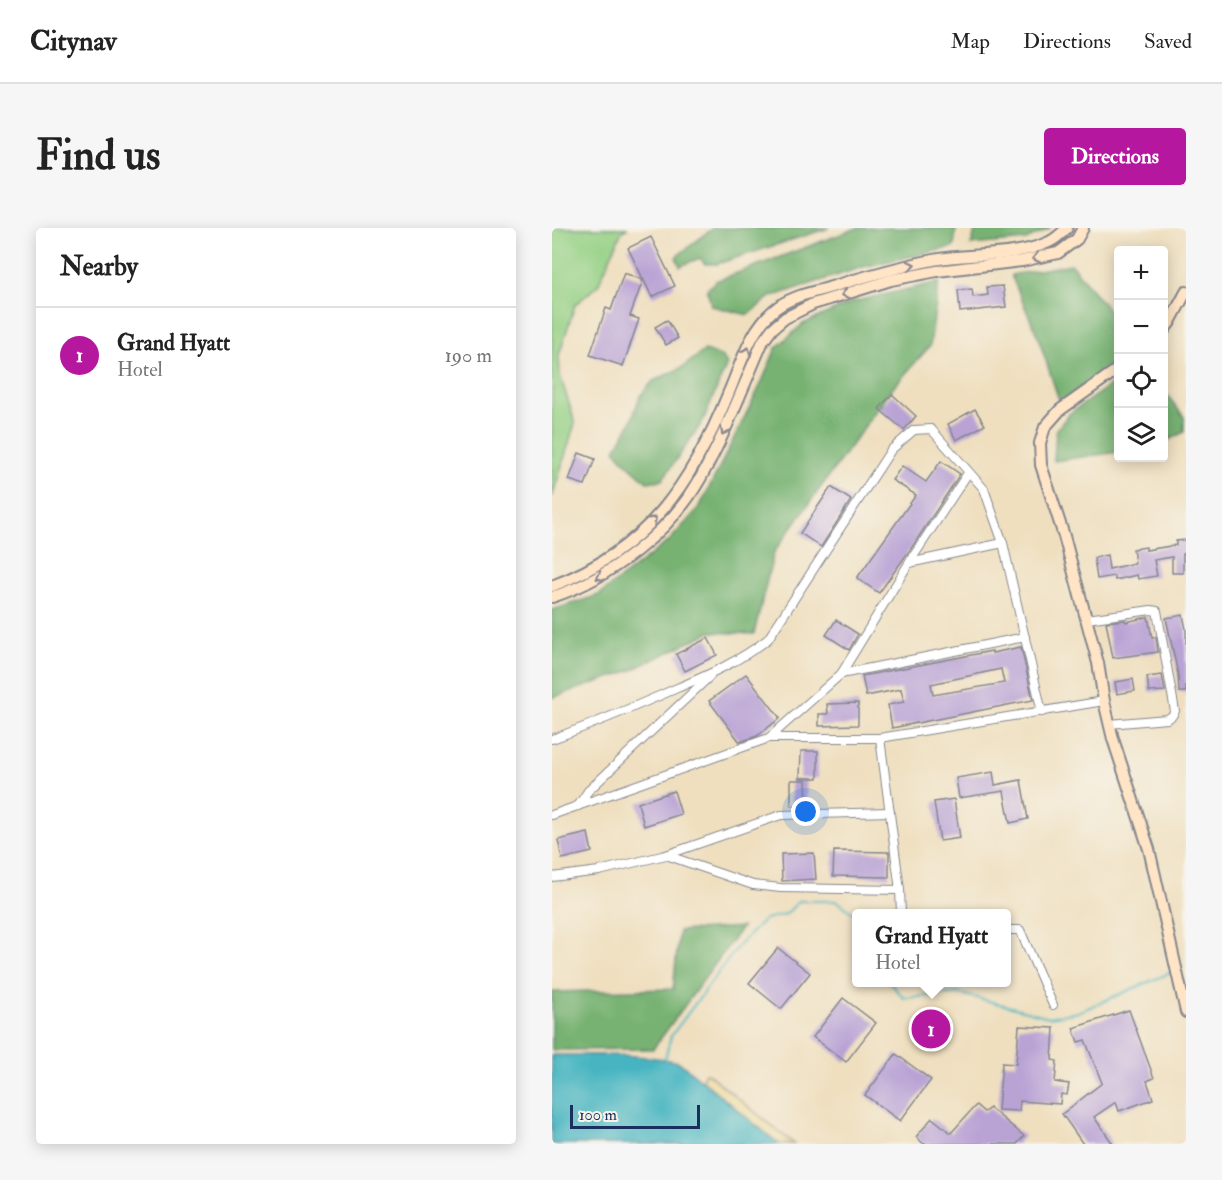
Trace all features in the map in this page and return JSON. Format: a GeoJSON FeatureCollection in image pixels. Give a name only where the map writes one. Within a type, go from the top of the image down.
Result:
{"type":"FeatureCollection","features":[{"type":"Feature","properties":{"kind":"main road"},"geometry":{"type":"LineString","coordinates":[[552,586],[578,576],[604,562],[667,506],[690,475],[719,418],[754,335],[763,320],[776,308],[792,299],[889,270],[935,260],[1020,250],[1051,242],[1067,228]]}},
{"type":"Feature","properties":{"kind":"main road"},"geometry":{"type":"LineString","coordinates":[[552,597],[583,586],[610,571],[630,556],[676,513],[699,480],[729,422],[764,341],[772,329],[785,318],[813,304],[891,280],[937,271],[1022,261],[1058,253],[1077,239],[1083,228]]}},
{"type":"Feature","properties":{"kind":"main road"},"geometry":{"type":"LineString","coordinates":[[1168,325],[1186,292]]}},
{"type":"Feature","properties":{"kind":"main road"},"geometry":{"type":"LineString","coordinates":[[1114,372],[1060,410],[1045,427],[1040,443],[1041,465],[1064,536],[1087,620],[1098,663],[1108,724],[1149,849],[1186,1012]]}},
{"type":"Feature","properties":{"kind":"street"},"geometry":{"type":"LineString","coordinates":[[552,740],[716,671],[750,653],[768,639],[891,450],[914,430],[931,429],[984,489],[1003,543],[1042,712]]}},
{"type":"Feature","properties":{"kind":"street"},"geometry":{"type":"LineString","coordinates":[[769,738],[841,674],[909,562],[968,472]]}},
{"type":"Feature","properties":{"kind":"street"},"geometry":{"type":"LineString","coordinates":[[909,562],[1003,543]]}},
{"type":"Feature","properties":{"kind":"street"},"geometry":{"type":"LineString","coordinates":[[1087,620],[1151,609],[1157,611],[1175,711],[1167,719],[1108,724]]}},
{"type":"Feature","properties":{"kind":"street"},"geometry":{"type":"LineString","coordinates":[[841,674],[1025,637]]}},
{"type":"Feature","properties":{"kind":"street"},"geometry":{"type":"LineString","coordinates":[[577,806],[588,791],[716,671]]}},
{"type":"Feature","properties":{"kind":"street"},"geometry":{"type":"LineString","coordinates":[[552,815],[769,738],[880,738],[1104,700]]}},
{"type":"Feature","properties":{"kind":"street"},"geometry":{"type":"LineString","coordinates":[[880,738],[901,909]]}},
{"type":"Feature","properties":{"kind":"street"},"geometry":{"type":"LineString","coordinates":[[552,877],[599,871],[666,855],[781,815],[890,812]]}},
{"type":"Feature","properties":{"kind":"street"},"geometry":{"type":"LineString","coordinates":[[666,855],[753,885],[781,888],[900,890]]}},
{"type":"Feature","properties":{"kind":"street"},"geometry":{"type":"LineString","coordinates":[[1011,930],[1020,930],[1053,1005]]}},
{"type":"Feature","properties":{"kind":"green space"},"geometry":{"type":"Polygon","coordinates":[[[552,228],[628,228],[622,231],[598,285],[575,305],[559,355],[560,375],[575,423],[552,498],[552,228]]]}},
{"type":"Feature","properties":{"kind":"green space"},"geometry":{"type":"Polygon","coordinates":[[[713,228],[829,228],[717,264],[705,264],[700,258],[680,266],[676,257],[713,228]]]}},
{"type":"Feature","properties":{"kind":"green space"},"geometry":{"type":"Polygon","coordinates":[[[857,228],[956,228],[954,247],[863,267],[770,297],[748,315],[711,306],[707,289],[716,281],[857,228]]]}},
{"type":"Feature","properties":{"kind":"green space"},"geometry":{"type":"Polygon","coordinates":[[[976,228],[1051,228],[1026,240],[971,245],[976,228]]]}},
{"type":"Feature","properties":{"kind":"green space"},"geometry":{"type":"Polygon","coordinates":[[[1071,264],[1114,317],[1114,363],[1060,403],[1038,337],[1011,275],[1071,264]]]}},
{"type":"Feature","properties":{"kind":"green space"},"geometry":{"type":"Polygon","coordinates":[[[939,282],[930,346],[891,390],[774,552],[754,634],[710,632],[632,670],[552,698],[552,610],[599,595],[670,540],[699,508],[761,384],[776,348],[803,324],[852,302],[939,282]]]}},
{"type":"Feature","properties":{"kind":"green space"},"geometry":{"type":"Polygon","coordinates":[[[705,350],[723,357],[727,364],[702,423],[662,480],[647,482],[615,450],[631,422],[640,396],[653,381],[683,367],[705,350]]]}},
{"type":"Feature","properties":{"kind":"green space"},"geometry":{"type":"Polygon","coordinates":[[[1114,383],[1114,453],[1054,461],[1056,430],[1070,413],[1114,383]]]}},
{"type":"Feature","properties":{"kind":"green space"},"geometry":{"type":"Polygon","coordinates":[[[1168,396],[1184,417],[1184,432],[1168,440],[1168,396]]]}},
{"type":"Feature","properties":{"kind":"green space"},"geometry":{"type":"Polygon","coordinates":[[[742,927],[653,1049],[552,1050],[552,992],[673,989],[679,931],[742,927]]]}},
{"type":"Feature","properties":{"kind":"sand"},"geometry":{"type":"Polygon","coordinates":[[[705,1073],[794,1144],[779,1144],[702,1080],[705,1073]]]}},
{"type":"Feature","properties":{"kind":"water"},"geometry":{"type":"Polygon","coordinates":[[[552,1055],[632,1056],[679,1062],[779,1144],[552,1144],[552,1055]]]}},
{"type":"Feature","properties":{"kind":"building"},"geometry":{"type":"Polygon","coordinates":[[[651,237],[675,286],[652,297],[628,248],[651,237]]]}},
{"type":"Feature","properties":{"kind":"building"},"geometry":{"type":"Polygon","coordinates":[[[624,273],[643,280],[630,316],[639,319],[623,366],[590,355],[606,308],[611,310],[624,273]]]}},
{"type":"Feature","properties":{"kind":"building"},"geometry":{"type":"Polygon","coordinates":[[[1003,286],[1006,307],[960,312],[958,290],[972,289],[973,297],[988,295],[987,287],[1003,286]]]}},
{"type":"Feature","properties":{"kind":"building"},"geometry":{"type":"Polygon","coordinates":[[[667,320],[678,338],[666,345],[655,327],[667,320]]]}},
{"type":"Feature","properties":{"kind":"building"},"geometry":{"type":"Polygon","coordinates":[[[892,394],[916,416],[904,430],[879,409],[892,394]]]}},
{"type":"Feature","properties":{"kind":"building"},"geometry":{"type":"Polygon","coordinates":[[[975,409],[985,425],[956,440],[948,424],[975,409]]]}},
{"type":"Feature","properties":{"kind":"building"},"geometry":{"type":"Polygon","coordinates":[[[579,453],[595,459],[585,485],[569,480],[579,453]]]}},
{"type":"Feature","properties":{"kind":"building"},"geometry":{"type":"Polygon","coordinates":[[[941,461],[960,474],[879,593],[857,578],[916,495],[892,480],[902,466],[926,482],[941,461]]]}},
{"type":"Feature","properties":{"kind":"building"},"geometry":{"type":"Polygon","coordinates":[[[831,487],[851,500],[821,547],[800,533],[831,487]]]}},
{"type":"Feature","properties":{"kind":"building"},"geometry":{"type":"Polygon","coordinates":[[[1186,540],[1183,573],[1172,573],[1172,557],[1154,560],[1157,576],[1138,579],[1137,575],[1115,580],[1114,576],[1097,579],[1094,558],[1107,555],[1109,569],[1135,563],[1133,549],[1146,547],[1146,550],[1176,545],[1176,541],[1186,540]]]}},
{"type":"Feature","properties":{"kind":"building"},"geometry":{"type":"Polygon","coordinates":[[[1183,615],[1186,629],[1186,692],[1179,692],[1178,674],[1166,618],[1183,615]]]}},
{"type":"Feature","properties":{"kind":"building"},"geometry":{"type":"Polygon","coordinates":[[[1148,617],[1152,638],[1156,637],[1158,652],[1113,658],[1106,622],[1125,620],[1126,622],[1148,617]]]}},
{"type":"Feature","properties":{"kind":"building"},"geometry":{"type":"Polygon","coordinates":[[[836,620],[858,634],[849,650],[826,635],[836,620]]]}},
{"type":"Feature","properties":{"kind":"building"},"geometry":{"type":"Polygon","coordinates":[[[708,638],[717,655],[685,671],[676,654],[708,638]]]}},
{"type":"Feature","properties":{"kind":"building"},"geometry":{"type":"Polygon","coordinates":[[[1021,647],[1033,700],[892,728],[888,705],[904,702],[901,689],[866,696],[862,676],[992,651],[992,653],[1021,647]],[[1001,669],[931,684],[933,695],[1004,683],[1001,669]]]}},
{"type":"Feature","properties":{"kind":"building"},"geometry":{"type":"Polygon","coordinates":[[[746,674],[780,718],[757,736],[740,742],[709,701],[746,674]]]}},
{"type":"Feature","properties":{"kind":"building"},"geometry":{"type":"Polygon","coordinates":[[[1162,675],[1165,691],[1149,692],[1147,677],[1162,675]]]}},
{"type":"Feature","properties":{"kind":"building"},"geometry":{"type":"Polygon","coordinates":[[[1133,679],[1135,691],[1117,694],[1115,682],[1133,679]]]}},
{"type":"Feature","properties":{"kind":"building"},"geometry":{"type":"Polygon","coordinates":[[[858,703],[858,725],[819,726],[819,714],[828,714],[827,704],[858,703]]]}},
{"type":"Feature","properties":{"kind":"building"},"geometry":{"type":"Polygon","coordinates":[[[801,751],[818,751],[818,778],[800,778],[801,751]]]}},
{"type":"Feature","properties":{"kind":"building"},"geometry":{"type":"Polygon","coordinates":[[[993,772],[995,785],[1021,780],[1028,819],[1010,823],[1004,791],[959,798],[956,778],[993,772]]]}},
{"type":"Feature","properties":{"kind":"building"},"geometry":{"type":"Polygon","coordinates":[[[791,780],[806,780],[807,806],[791,806],[791,780]]]}},
{"type":"Feature","properties":{"kind":"building"},"geometry":{"type":"Polygon","coordinates":[[[674,791],[681,814],[644,826],[638,803],[674,791]]]}},
{"type":"Feature","properties":{"kind":"building"},"geometry":{"type":"Polygon","coordinates":[[[954,799],[960,838],[940,841],[934,802],[954,799]]]}},
{"type":"Feature","properties":{"kind":"building"},"geometry":{"type":"Polygon","coordinates":[[[588,833],[592,852],[562,859],[558,840],[588,833]]]}},
{"type":"Feature","properties":{"kind":"building"},"geometry":{"type":"Polygon","coordinates":[[[834,851],[889,852],[889,877],[833,876],[834,851]]]}},
{"type":"Feature","properties":{"kind":"building"},"geometry":{"type":"Polygon","coordinates":[[[814,853],[816,879],[782,881],[781,854],[814,853]]]}},
{"type":"Feature","properties":{"kind":"building"},"geometry":{"type":"Polygon","coordinates":[[[778,948],[810,973],[781,1009],[749,983],[778,948]]]}},
{"type":"Feature","properties":{"kind":"building"},"geometry":{"type":"Polygon","coordinates":[[[843,998],[876,1023],[846,1062],[813,1037],[843,998]]]}},
{"type":"Feature","properties":{"kind":"building"},"geometry":{"type":"Polygon","coordinates":[[[1129,1010],[1154,1078],[1147,1081],[1153,1099],[1119,1111],[1116,1102],[1094,1117],[1113,1144],[1083,1144],[1062,1114],[1102,1083],[1085,1040],[1078,1042],[1073,1028],[1129,1010]]]}},
{"type":"Feature","properties":{"kind":"building"},"geometry":{"type":"Polygon","coordinates":[[[1019,1026],[1054,1028],[1052,1060],[1057,1061],[1055,1082],[1069,1084],[1067,1095],[1061,1094],[1060,1104],[1020,1101],[1019,1111],[998,1110],[1002,1063],[1016,1064],[1019,1026]]]}},
{"type":"Feature","properties":{"kind":"building"},"geometry":{"type":"Polygon","coordinates":[[[896,1054],[931,1080],[900,1121],[865,1095],[896,1054]]]}},
{"type":"Feature","properties":{"kind":"building"},"geometry":{"type":"Polygon","coordinates":[[[976,1105],[984,1112],[990,1108],[1024,1136],[1017,1144],[924,1144],[916,1137],[932,1118],[951,1133],[976,1105]]]}},
{"type":"Feature","properties":{"kind":"waterway"},"geometry":{"type":"LineString","coordinates":[[665,1059],[671,1036],[739,945],[765,919],[786,914],[799,901],[837,901],[852,912]]}},
{"type":"Feature","properties":{"kind":"waterway"},"geometry":{"type":"LineString","coordinates":[[894,987],[904,998],[958,993],[1049,1017],[1078,1012],[1172,972]]}},
{"type":"Feature","properties":{"kind":"place","name":"Grand Hyatt"},"geometry":{"type":"Point","coordinates":[931,1029]}}]}
